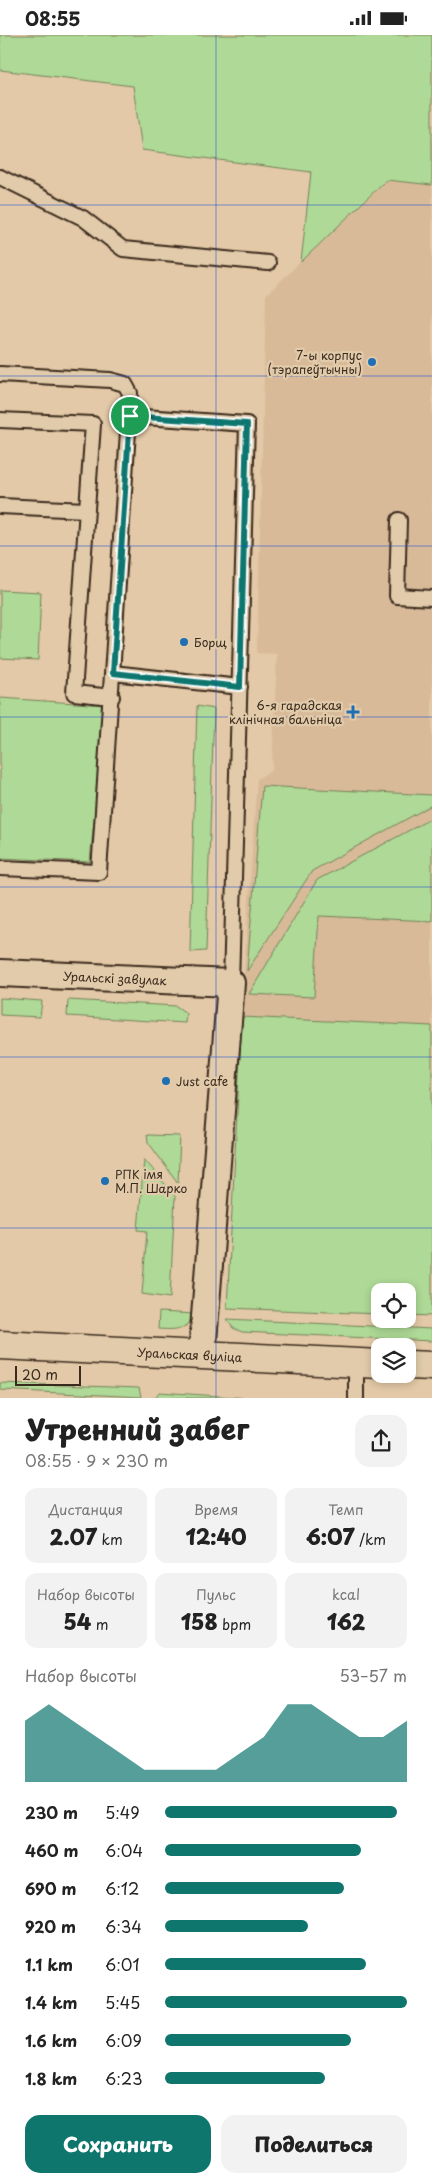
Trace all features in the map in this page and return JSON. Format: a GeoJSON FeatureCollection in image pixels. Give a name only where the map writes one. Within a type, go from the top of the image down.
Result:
{"type":"FeatureCollection","features":[{"type":"Feature","properties":{"kind":"street","name":"Уральскі завулак"},"geometry":{"type":"LineString","coordinates":[[0,973],[231,983]]}},
{"type":"Feature","properties":{"kind":"street"},"geometry":{"type":"LineString","coordinates":[[202,1355],[231,983]]}},
{"type":"Feature","properties":{"kind":"street","name":"Уральская вуліца"},"geometry":{"type":"LineString","coordinates":[[0,1345],[368,1363]]}},
{"type":"Feature","properties":{"kind":"street"},"geometry":{"type":"LineString","coordinates":[[416,1365],[432,1366]]}},
{"type":"Feature","properties":{"kind":"lane"},"geometry":{"type":"LineString","coordinates":[[0,177],[83,217],[123,249],[268,263]]}},
{"type":"Feature","properties":{"kind":"lane"},"geometry":{"type":"LineString","coordinates":[[0,374],[110,380],[125,383],[130,393],[112,697],[99,872],[0,868]]}},
{"type":"Feature","properties":{"kind":"lane"},"geometry":{"type":"LineString","coordinates":[[130,416],[247,424],[231,983]]}},
{"type":"Feature","properties":{"kind":"lane"},"geometry":{"type":"LineString","coordinates":[[0,420],[93,424],[74,693],[112,697]]}},
{"type":"Feature","properties":{"kind":"lane"},"geometry":{"type":"LineString","coordinates":[[0,506],[86,510]]}},
{"type":"Feature","properties":{"kind":"lane"},"geometry":{"type":"LineString","coordinates":[[398,520],[397,596],[432,598]]}},
{"type":"Feature","properties":{"kind":"lane"},"geometry":{"type":"LineString","coordinates":[[113,673],[240,687]]}},
{"type":"Feature","properties":{"kind":"lane"},"geometry":{"type":"LineString","coordinates":[[356,1398],[368,1363]]}},
{"type":"Feature","properties":{"kind":"shaded area","name":"6-я гарадская клінічная бальніца"},"geometry":{"type":"Polygon","coordinates":[[[386,180],[432,185],[432,1316],[416,1315],[416,1283],[371,1283],[371,1314],[227,1308],[243,987],[257,779],[272,770],[277,654],[257,653],[266,295],[386,180]]]}},
{"type":"Feature","properties":{"kind":"green space"},"geometry":{"type":"Polygon","coordinates":[[[0,35],[432,35],[432,185],[386,180],[301,262],[311,172],[142,150],[133,86],[0,70],[0,35]]]}},
{"type":"Feature","properties":{"kind":"green space"},"geometry":{"type":"Polygon","coordinates":[[[0,590],[41,592],[38,660],[0,658],[0,590]]]}},
{"type":"Feature","properties":{"kind":"green space"},"geometry":{"type":"Polygon","coordinates":[[[0,698],[105,705],[90,862],[0,858],[0,698]]]}},
{"type":"Feature","properties":{"kind":"green space"},"geometry":{"type":"Polygon","coordinates":[[[197,706],[214,709],[206,951],[190,952],[197,706]]]}},
{"type":"Feature","properties":{"kind":"green space"},"geometry":{"type":"Polygon","coordinates":[[[262,786],[432,795],[432,805],[312,871],[247,971],[262,786]]]}},
{"type":"Feature","properties":{"kind":"green space"},"geometry":{"type":"Polygon","coordinates":[[[432,818],[432,921],[319,916],[314,997],[249,994],[317,880],[432,818]]]}},
{"type":"Feature","properties":{"kind":"green space"},"geometry":{"type":"Polygon","coordinates":[[[0,998],[42,1001],[40,1017],[0,1015],[0,998]]]}},
{"type":"Feature","properties":{"kind":"green space"},"geometry":{"type":"Polygon","coordinates":[[[68,1000],[176,1006],[186,1013],[185,1023],[67,1016],[68,1000]]]}},
{"type":"Feature","properties":{"kind":"green space"},"geometry":{"type":"Polygon","coordinates":[[[242,1017],[432,1026],[432,1316],[416,1315],[416,1283],[371,1283],[371,1314],[227,1308],[242,1017]]]}},
{"type":"Feature","properties":{"kind":"green space"},"geometry":{"type":"Polygon","coordinates":[[[147,1135],[180,1136],[178,1183],[148,1142],[147,1135]]]}},
{"type":"Feature","properties":{"kind":"green space"},"geometry":{"type":"Polygon","coordinates":[[[144,1159],[175,1196],[170,1298],[142,1294],[147,1231],[138,1230],[144,1159]]]}},
{"type":"Feature","properties":{"kind":"green space"},"geometry":{"type":"Polygon","coordinates":[[[159,1312],[195,1314],[189,1324],[185,1326],[175,1329],[158,1329],[159,1312]]]}},
{"type":"Feature","properties":{"kind":"green space"},"geometry":{"type":"Polygon","coordinates":[[[227,1319],[371,1326],[371,1328],[432,1329],[432,1341],[416,1340],[416,1338],[371,1338],[242,1332],[233,1328],[227,1319]]]}},
{"type":"Feature","properties":{"kind":"green space"},"geometry":{"type":"Polygon","coordinates":[[[0,1383],[139,1388],[141,1397],[0,1390],[0,1383]]]}},
{"type":"Feature","properties":{"kind":"green space"},"geometry":{"type":"Polygon","coordinates":[[[159,1392],[248,1398],[155,1398],[159,1392]]]}},
{"type":"Feature","properties":{"kind":"place","name":"7-ы корпус (тэрапеўтычны)"},"geometry":{"type":"Point","coordinates":[372,362]}},
{"type":"Feature","properties":{"kind":"place","name":"Борщ"},"geometry":{"type":"Point","coordinates":[184,642]}},
{"type":"Feature","properties":{"kind":"place","name":"6-я гарадская клінічная бальніца"},"geometry":{"type":"Point","coordinates":[353,712]}},
{"type":"Feature","properties":{"kind":"place","name":"Just cafe"},"geometry":{"type":"Point","coordinates":[166,1081]}},
{"type":"Feature","properties":{"kind":"place","name":"РПК імя М.П. Шарко"},"geometry":{"type":"Point","coordinates":[105,1181]}},
{"type":"Feature","properties":{"kind":"route"},"geometry":{"type":"LineString","coordinates":[[130,416],[247,424],[240,687],[113,673],[130,416]]}}]}
